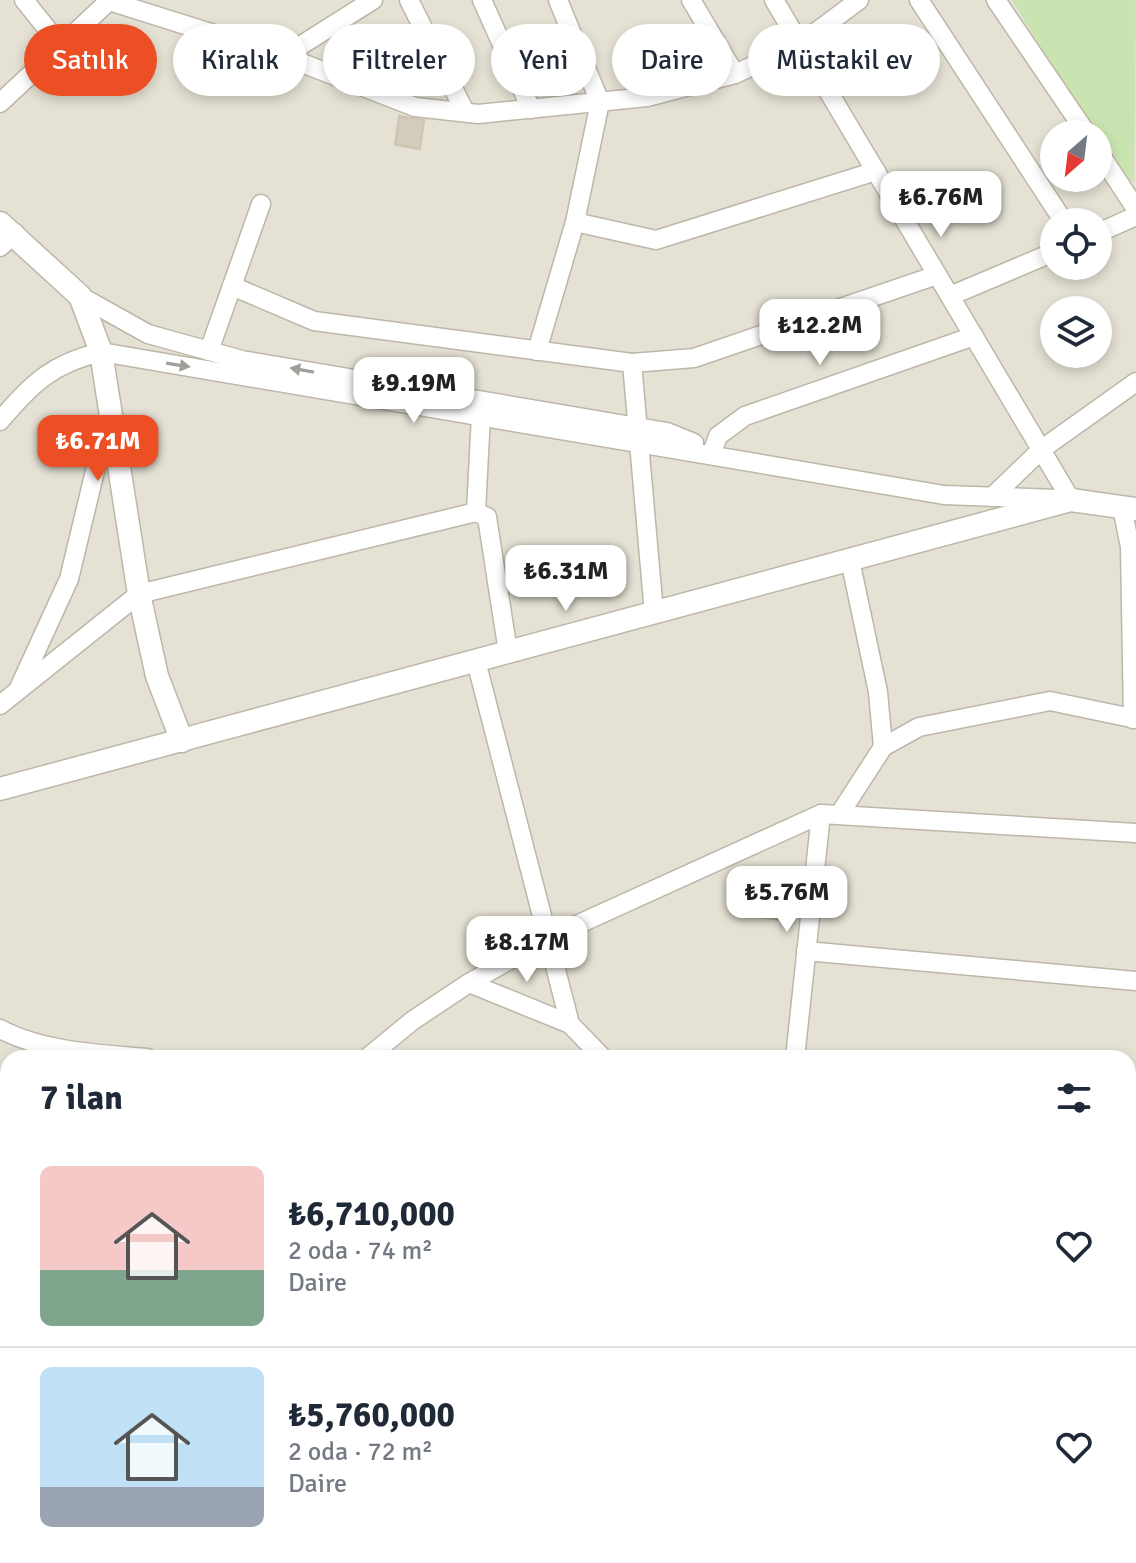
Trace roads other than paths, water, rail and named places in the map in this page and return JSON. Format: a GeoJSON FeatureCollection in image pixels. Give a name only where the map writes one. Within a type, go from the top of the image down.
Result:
{"type":"FeatureCollection","features":[{"type":"Feature","properties":{"kind":"street"},"geometry":{"type":"LineString","coordinates":[[24,0],[43,24]]}},
{"type":"Feature","properties":{"kind":"street"},"geometry":{"type":"LineString","coordinates":[[83,24],[110,0],[185,24]]}},
{"type":"Feature","properties":{"kind":"street"},"geometry":{"type":"LineString","coordinates":[[307,42],[373,0]]}},
{"type":"Feature","properties":{"kind":"street"},"geometry":{"type":"LineString","coordinates":[[409,0],[465,112]]}},
{"type":"Feature","properties":{"kind":"street"},"geometry":{"type":"LineString","coordinates":[[482,0],[531,109]]}},
{"type":"Feature","properties":{"kind":"street"},"geometry":{"type":"LineString","coordinates":[[537,351],[575,222],[600,102],[558,0]]}},
{"type":"Feature","properties":{"kind":"street"},"geometry":{"type":"LineString","coordinates":[[691,0],[735,74]]}},
{"type":"Feature","properties":{"kind":"street"},"geometry":{"type":"LineString","coordinates":[[774,0],[788,24]]}},
{"type":"Feature","properties":{"kind":"street"},"geometry":{"type":"LineString","coordinates":[[827,24],[859,0]]}},
{"type":"Feature","properties":{"kind":"street"},"geometry":{"type":"LineString","coordinates":[[919,0],[1055,208]]}},
{"type":"Feature","properties":{"kind":"street"},"geometry":{"type":"LineString","coordinates":[[996,0],[1077,120]]}},
{"type":"Feature","properties":{"kind":"street"},"geometry":{"type":"LineString","coordinates":[[307,65],[415,107],[465,112],[531,109],[647,97],[748,68]]}},
{"type":"Feature","properties":{"kind":"street"},"geometry":{"type":"LineString","coordinates":[[3,94],[24,76]]}},
{"type":"Feature","properties":{"kind":"street"},"geometry":{"type":"LineString","coordinates":[[831,96],[1071,500]]}},
{"type":"Feature","properties":{"kind":"street"},"geometry":{"type":"LineString","coordinates":[[575,222],[656,240],[876,171]]}},
{"type":"Feature","properties":{"kind":"street"},"geometry":{"type":"LineString","coordinates":[[1112,172],[1136,209]]}},
{"type":"Feature","properties":{"kind":"street"},"geometry":{"type":"LineString","coordinates":[[209,351],[261,204]]}},
{"type":"Feature","properties":{"kind":"street"},"geometry":{"type":"LineString","coordinates":[[1112,227],[1136,216]]}},
{"type":"Feature","properties":{"kind":"street"},"geometry":{"type":"LineString","coordinates":[[5,235],[80,296],[148,334],[242,360],[637,434],[733,458],[944,495],[1071,500],[1129,508],[1135,719],[1050,701],[919,727],[883,747],[830,815],[806,951],[796,1050]]}},
{"type":"Feature","properties":{"kind":"street"},"geometry":{"type":"LineString","coordinates":[[950,296],[1040,258]]}},
{"type":"Feature","properties":{"kind":"street"},"geometry":{"type":"LineString","coordinates":[[232,286],[314,321],[632,363],[694,358],[937,275]]}},
{"type":"Feature","properties":{"kind":"street"},"geometry":{"type":"LineString","coordinates":[[80,296],[101,352],[139,594],[157,676],[182,741]]}},
{"type":"Feature","properties":{"kind":"street"},"geometry":{"type":"LineString","coordinates":[[713,450],[718,436],[745,416],[974,336]]}},
{"type":"Feature","properties":{"kind":"street"},"geometry":{"type":"LineString","coordinates":[[0,421],[28,388],[67,359],[101,352],[481,415],[637,434],[667,432],[733,458]]}},
{"type":"Feature","properties":{"kind":"street"},"geometry":{"type":"LineString","coordinates":[[632,363],[654,613]]}},
{"type":"Feature","properties":{"kind":"street"},"geometry":{"type":"LineString","coordinates":[[992,497],[1042,449],[1136,382]]}},
{"type":"Feature","properties":{"kind":"street"},"geometry":{"type":"LineString","coordinates":[[16,692],[69,579],[110,410]]}},
{"type":"Feature","properties":{"kind":"street"},"geometry":{"type":"LineString","coordinates":[[476,512],[481,415]]}},
{"type":"Feature","properties":{"kind":"street"},"geometry":{"type":"LineString","coordinates":[[0,789],[1071,500]]}},
{"type":"Feature","properties":{"kind":"street"},"geometry":{"type":"LineString","coordinates":[[0,705],[139,594],[476,512],[487,517],[508,652]]}},
{"type":"Feature","properties":{"kind":"street"},"geometry":{"type":"LineString","coordinates":[[850,560],[878,692],[883,747]]}},
{"type":"Feature","properties":{"kind":"street"},"geometry":{"type":"LineString","coordinates":[[476,661],[570,1024]]}},
{"type":"Feature","properties":{"kind":"street"},"geometry":{"type":"LineString","coordinates":[[377,1050],[412,1021],[469,983],[548,938],[830,815],[1136,833]]}},
{"type":"Feature","properties":{"kind":"street"},"geometry":{"type":"LineString","coordinates":[[806,951],[1136,981]]}},
{"type":"Feature","properties":{"kind":"street"},"geometry":{"type":"LineString","coordinates":[[469,983],[570,1024],[595,1050]]}},
{"type":"Feature","properties":{"kind":"street"},"geometry":{"type":"LineString","coordinates":[[0,1029],[18,1038],[74,1050]]}}]}
